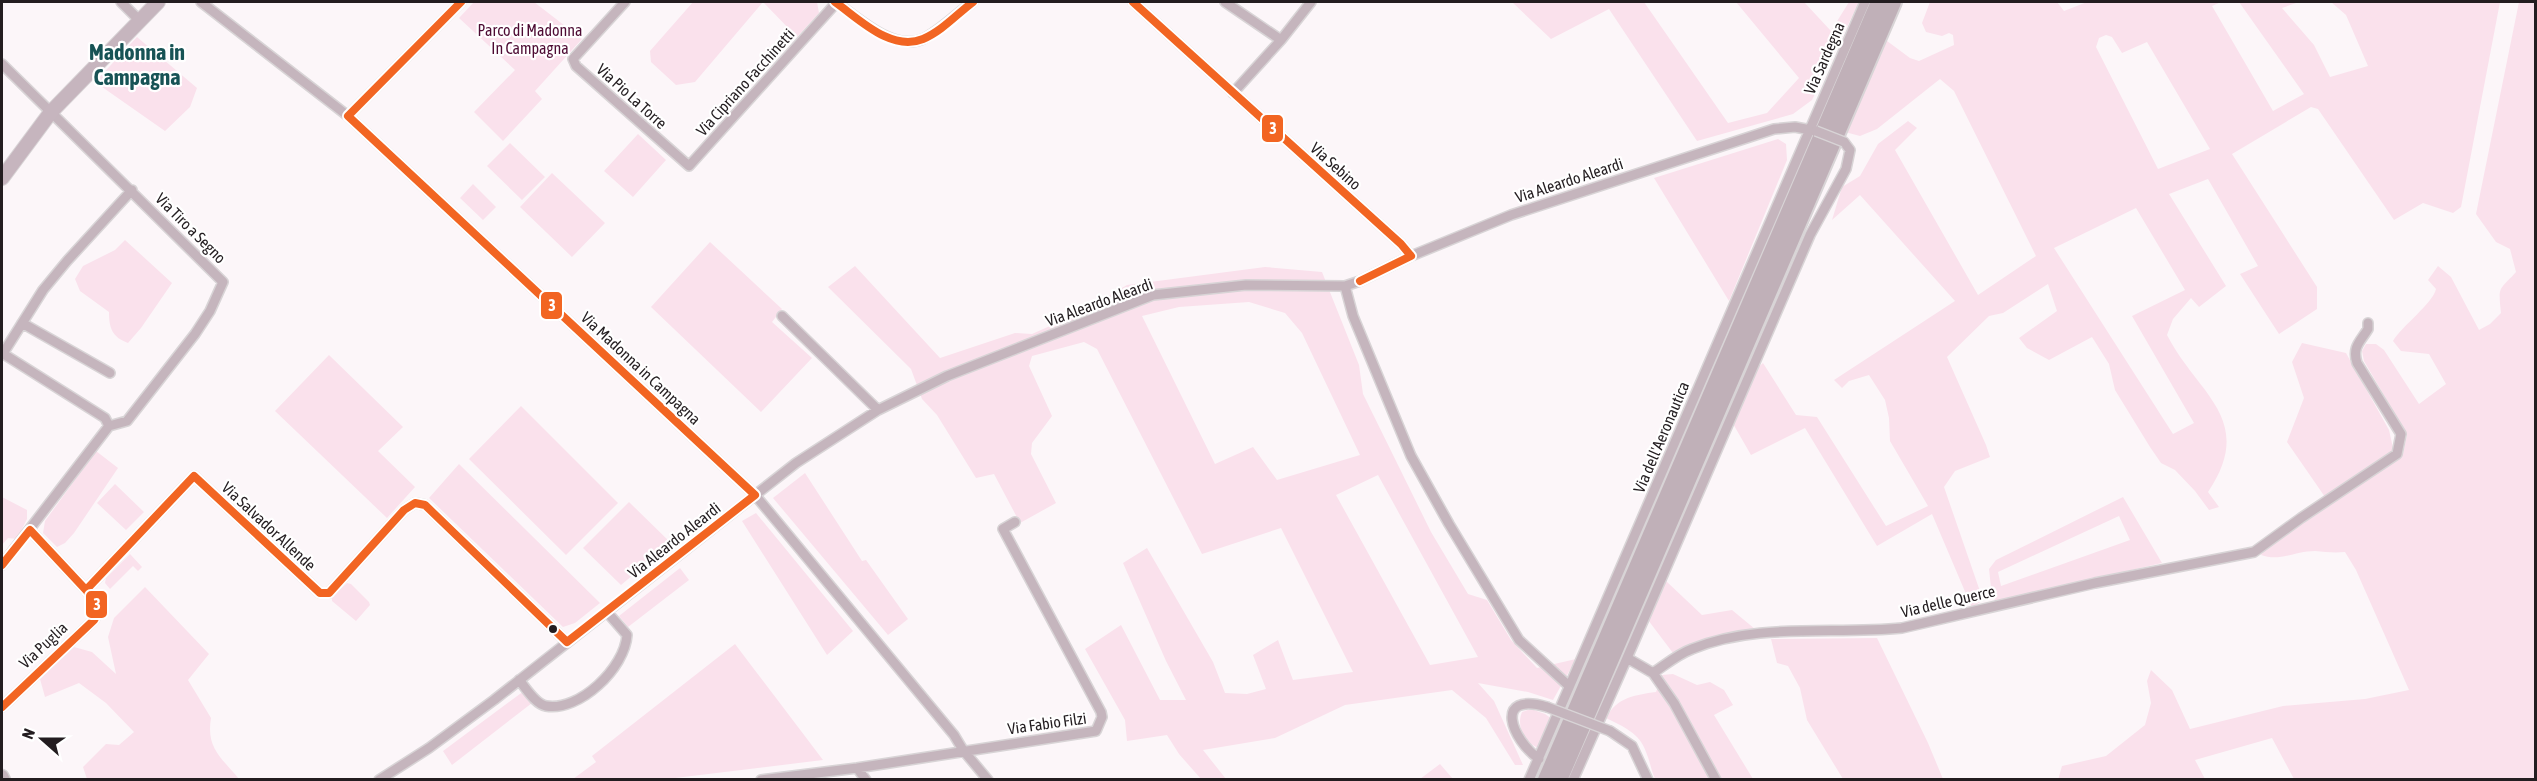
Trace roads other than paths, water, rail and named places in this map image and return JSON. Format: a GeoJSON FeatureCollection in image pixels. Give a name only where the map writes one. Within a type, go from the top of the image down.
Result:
{"type":"FeatureCollection","features":[{"type":"Feature","properties":{"kind":"highway"},"geometry":{"type":"LineString","coordinates":[[1546,780],[1879,2]]}},
{"type":"Feature","properties":{"kind":"highway"},"geometry":{"type":"LineString","coordinates":[[1559,780],[1893,2]]}},
{"type":"Feature","properties":{"kind":"main road"},"geometry":{"type":"LineString","coordinates":[[2,178],[51,112],[158,2]]}},
{"type":"Feature","properties":{"kind":"street"},"geometry":{"type":"LineString","coordinates":[[121,2],[139,20]]}},
{"type":"Feature","properties":{"kind":"street","name":"Via Madonna in Campagna"},"geometry":{"type":"LineString","coordinates":[[201,2],[348,116],[755,495],[954,735],[963,750],[988,780]]}},
{"type":"Feature","properties":{"kind":"street"},"geometry":{"type":"LineString","coordinates":[[348,116],[461,2]]}},
{"type":"Feature","properties":{"kind":"street","name":"Via Pio La Torre"},"geometry":{"type":"LineString","coordinates":[[625,2],[573,59],[576,66],[689,166],[700,155]]}},
{"type":"Feature","properties":{"kind":"street"},"geometry":{"type":"LineString","coordinates":[[836,2],[896,42],[909,42],[924,38],[973,2]]}},
{"type":"Feature","properties":{"kind":"street","name":"Via Cipriano Facchinetti"},"geometry":{"type":"LineString","coordinates":[[700,155],[836,2]]}},
{"type":"Feature","properties":{"kind":"street","name":"Via Sebino"},"geometry":{"type":"LineString","coordinates":[[1133,2],[1412,256]]}},
{"type":"Feature","properties":{"kind":"street"},"geometry":{"type":"LineString","coordinates":[[1225,2],[1281,40]]}},
{"type":"Feature","properties":{"kind":"street"},"geometry":{"type":"LineString","coordinates":[[1233,93],[1281,40],[1311,2]]}},
{"type":"Feature","properties":{"kind":"street","name":"Via Sardegna"},"geometry":{"type":"LineString","coordinates":[[1813,129],[1865,2]]}},
{"type":"Feature","properties":{"kind":"street","name":"Via Tiro a Segno"},"geometry":{"type":"LineString","coordinates":[[2,64],[223,282],[215,302],[195,334],[127,421],[108,426]]}},
{"type":"Feature","properties":{"kind":"street","name":"Via Aleardo Aleardi"},"geometry":{"type":"LineString","coordinates":[[379,780],[429,748],[519,680],[796,463],[878,410],[947,376],[1153,295],[1246,285],[1345,286],[1511,214],[1774,129],[1813,129]]}},
{"type":"Feature","properties":{"kind":"street"},"geometry":{"type":"LineString","coordinates":[[1573,780],[1810,235],[1846,169],[1850,150],[1844,142],[1813,129]]}},
{"type":"Feature","properties":{"kind":"street","name":"Via dell'Aeronautica"},"geometry":{"type":"LineString","coordinates":[[1529,780],[1777,206],[1813,129]]}},
{"type":"Feature","properties":{"kind":"street"},"geometry":{"type":"LineString","coordinates":[[2,565],[108,426],[105,418],[2,354],[43,290],[132,190]]}},
{"type":"Feature","properties":{"kind":"street"},"geometry":{"type":"LineString","coordinates":[[1345,286],[1353,316],[1411,456],[1488,593],[1519,640],[1569,686]]}},
{"type":"Feature","properties":{"kind":"street"},"geometry":{"type":"LineString","coordinates":[[782,316],[878,410]]}},
{"type":"Feature","properties":{"kind":"street"},"geometry":{"type":"LineString","coordinates":[[22,323],[110,373]]}},
{"type":"Feature","properties":{"kind":"street","name":"Via delle Querce"},"geometry":{"type":"LineString","coordinates":[[1653,673],[1691,649],[1729,637],[1761,633],[1873,631],[1902,628],[2095,582],[2254,552],[2397,454],[2401,434],[2357,363],[2354,353],[2356,345],[2368,329],[2368,323]]}},
{"type":"Feature","properties":{"kind":"street","name":"Via Salvador Allende"},"geometry":{"type":"LineString","coordinates":[[86,590],[194,476],[320,593],[329,593],[404,510],[415,503],[425,505],[567,642]]}},
{"type":"Feature","properties":{"kind":"street","name":"Via Fabio Filzi"},"geometry":{"type":"LineString","coordinates":[[761,780],[856,768],[1096,731],[1102,717],[1003,529],[1015,522]]}},
{"type":"Feature","properties":{"kind":"street","name":"Via Puglia"},"geometry":{"type":"LineString","coordinates":[[2,707],[98,615],[100,609],[86,590],[30,530]]}},
{"type":"Feature","properties":{"kind":"street"},"geometry":{"type":"LineString","coordinates":[[519,680],[540,704],[545,706],[555,706],[570,701],[597,686],[616,667],[626,645],[627,635],[607,612]]}},
{"type":"Feature","properties":{"kind":"street"},"geometry":{"type":"LineString","coordinates":[[1627,658],[1653,673],[1674,704],[1716,780]]}},
{"type":"Feature","properties":{"kind":"street"},"geometry":{"type":"LineString","coordinates":[[1539,759],[1523,743],[1514,728],[1511,717],[1515,708],[1523,703],[1547,707],[1610,731],[1632,747],[1648,780]]}},
{"type":"Feature","properties":{"kind":"street"},"geometry":{"type":"LineString","coordinates":[[856,768],[866,780]]}},
{"type":"Feature","properties":{"kind":"district","name":"Madonna in Campagna"},"geometry":{"type":"Point","coordinates":[137,64]}},
{"type":"Feature","properties":{"kind":"park label","name":"Parco di Madonna In Campagna"},"geometry":{"type":"Point","coordinates":[530,39]}}]}
